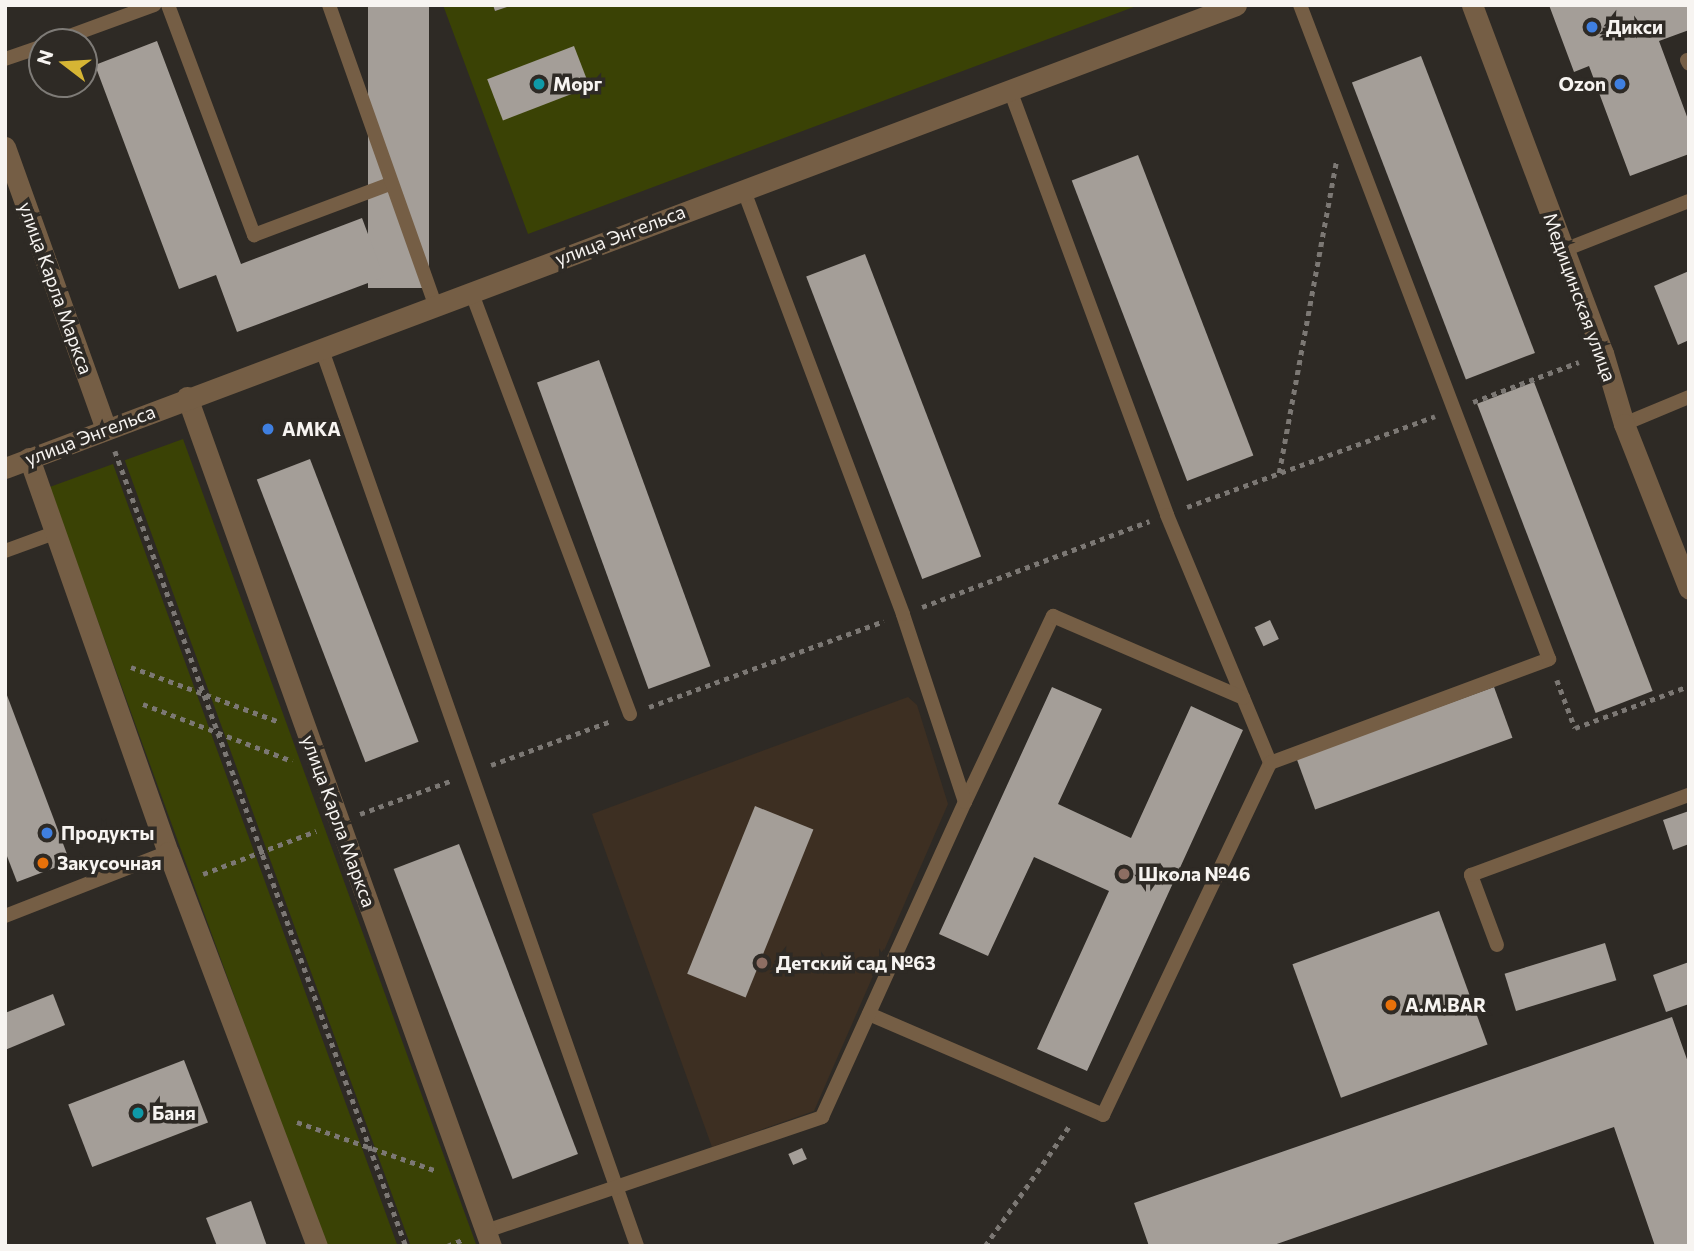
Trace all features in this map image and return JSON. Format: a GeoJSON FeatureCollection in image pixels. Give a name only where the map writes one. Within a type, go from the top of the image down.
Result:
{"type":"FeatureCollection","features":[{"type":"Feature","properties":{"kind":"street","name":"улица Энгельса"},"geometry":{"type":"LineString","coordinates":[[5,468],[187,397],[1236,5]]}},
{"type":"Feature","properties":{"kind":"street","name":"Медицинская улица"},"geometry":{"type":"LineString","coordinates":[[1472,5],[1564,250],[1624,424],[1689,589]]}},
{"type":"Feature","properties":{"kind":"street","name":"улица Карла Маркса"},"geometry":{"type":"LineString","coordinates":[[5,147],[106,429]]}},
{"type":"Feature","properties":{"kind":"street","name":"улица Карла Маркса"},"geometry":{"type":"LineString","coordinates":[[187,397],[489,1239]]}},
{"type":"Feature","properties":{"kind":"street"},"geometry":{"type":"LineString","coordinates":[[29,458],[168,852],[317,1246]]}},
{"type":"Feature","properties":{"kind":"lane"},"geometry":{"type":"LineString","coordinates":[[91,28],[154,5]]}},
{"type":"Feature","properties":{"kind":"lane"},"geometry":{"type":"LineString","coordinates":[[168,5],[254,235],[390,184]]}},
{"type":"Feature","properties":{"kind":"lane"},"geometry":{"type":"LineString","coordinates":[[329,5],[390,184],[435,305]]}},
{"type":"Feature","properties":{"kind":"lane"},"geometry":{"type":"LineString","coordinates":[[869,1014],[1102,1115],[1270,764],[1549,659],[1300,5]]}},
{"type":"Feature","properties":{"kind":"lane"},"geometry":{"type":"LineString","coordinates":[[5,59],[28,51]]}},
{"type":"Feature","properties":{"kind":"lane"},"geometry":{"type":"LineString","coordinates":[[1010,90],[1163,502],[1270,764]]}},
{"type":"Feature","properties":{"kind":"lane"},"geometry":{"type":"LineString","coordinates":[[743,189],[903,614],[965,802]]}},
{"type":"Feature","properties":{"kind":"lane"},"geometry":{"type":"LineString","coordinates":[[1564,250],[1689,201]]}},
{"type":"Feature","properties":{"kind":"lane"},"geometry":{"type":"LineString","coordinates":[[471,291],[629,714]]}},
{"type":"Feature","properties":{"kind":"lane"},"geometry":{"type":"LineString","coordinates":[[321,347],[637,1246]]}},
{"type":"Feature","properties":{"kind":"lane"},"geometry":{"type":"LineString","coordinates":[[1624,424],[1689,397]]}},
{"type":"Feature","properties":{"kind":"lane"},"geometry":{"type":"LineString","coordinates":[[5,551],[57,532]]}},
{"type":"Feature","properties":{"kind":"lane"},"geometry":{"type":"LineString","coordinates":[[489,1239],[617,1187],[822,1117],[1053,616],[1243,698]]}},
{"type":"Feature","properties":{"kind":"lane"},"geometry":{"type":"LineString","coordinates":[[1497,945],[1471,875],[1689,795]]}},
{"type":"Feature","properties":{"kind":"lane"},"geometry":{"type":"LineString","coordinates":[[5,915],[168,852]]}},
{"type":"Feature","properties":{"kind":"path"},"geometry":{"type":"LineString","coordinates":[[1279,473],[1343,119]]}},
{"type":"Feature","properties":{"kind":"path"},"geometry":{"type":"LineString","coordinates":[[106,429],[406,1246]]}},
{"type":"Feature","properties":{"kind":"path"},"geometry":{"type":"LineString","coordinates":[[100,656],[307,732]]}},
{"type":"Feature","properties":{"kind":"path"},"geometry":{"type":"LineString","coordinates":[[1549,659],[1575,728],[1689,686]]}},
{"type":"Feature","properties":{"kind":"path"},"geometry":{"type":"LineString","coordinates":[[112,692],[322,773]]}},
{"type":"Feature","properties":{"kind":"path"},"geometry":{"type":"LineString","coordinates":[[266,1112],[468,1181]]}},
{"type":"Feature","properties":{"kind":"path"},"geometry":{"type":"LineString","coordinates":[[985,1246],[1074,1119],[1102,1115]]}},
{"type":"Feature","properties":{"kind":"shaded area","name":"Детский сад №63"},"geometry":{"type":"Polygon","coordinates":[[[908,697],[917,705],[948,804],[814,1111],[712,1147],[592,814],[908,697]]]}},
{"type":"Feature","properties":{"kind":"green space"},"geometry":{"type":"Polygon","coordinates":[[[443,5],[493,5],[495,11],[511,5],[1139,5],[528,234],[443,5]]]}},
{"type":"Feature","properties":{"kind":"green space"},"geometry":{"type":"Polygon","coordinates":[[[183,439],[477,1246],[411,1246],[125,460],[183,439]]]}},
{"type":"Feature","properties":{"kind":"green space"},"geometry":{"type":"Polygon","coordinates":[[[113,464],[398,1246],[325,1246],[49,487],[113,464]]]}},
{"type":"Feature","properties":{"kind":"building"},"geometry":{"type":"Polygon","coordinates":[[[368,5],[429,5],[429,288],[368,288],[368,5]]]}},
{"type":"Feature","properties":{"kind":"building"},"geometry":{"type":"Polygon","coordinates":[[[493,5],[510,5],[510,6],[495,11],[493,5]]]}},
{"type":"Feature","properties":{"kind":"building"},"geometry":{"type":"Polygon","coordinates":[[[1549,5],[1689,5],[1689,30],[1659,41],[1689,122],[1689,154],[1630,176],[1589,66],[1574,72],[1549,5]]]}},
{"type":"Feature","properties":{"kind":"building"},"geometry":{"type":"Polygon","coordinates":[[[157,41],[241,264],[362,218],[384,277],[237,332],[216,275],[179,289],[98,73],[98,64],[157,41]]]}},
{"type":"Feature","properties":{"kind":"building","name":"Морг"},"geometry":{"type":"Polygon","coordinates":[[[574,46],[590,87],[503,120],[487,79],[574,46]]]}},
{"type":"Feature","properties":{"kind":"building"},"geometry":{"type":"Polygon","coordinates":[[[1421,56],[1535,353],[1466,379],[1352,83],[1421,56]]]}},
{"type":"Feature","properties":{"kind":"building"},"geometry":{"type":"Polygon","coordinates":[[[1138,155],[1253,456],[1187,481],[1072,180],[1138,155]]]}},
{"type":"Feature","properties":{"kind":"building"},"geometry":{"type":"Polygon","coordinates":[[[865,254],[981,556],[922,579],[806,277],[865,254]]]}},
{"type":"Feature","properties":{"kind":"building"},"geometry":{"type":"Polygon","coordinates":[[[1689,271],[1689,340],[1678,345],[1654,286],[1689,271]]]}},
{"type":"Feature","properties":{"kind":"building"},"geometry":{"type":"Polygon","coordinates":[[[599,360],[710,666],[648,689],[537,383],[599,360]]]}},
{"type":"Feature","properties":{"kind":"building"},"geometry":{"type":"Polygon","coordinates":[[[1534,382],[1653,691],[1596,713],[1477,404],[1534,382]]]}},
{"type":"Feature","properties":{"kind":"building"},"geometry":{"type":"Polygon","coordinates":[[[310,459],[419,742],[365,762],[257,479],[310,459]]]}},
{"type":"Feature","properties":{"kind":"building"},"geometry":{"type":"Polygon","coordinates":[[[1270,620],[1279,639],[1263,646],[1255,627],[1270,620]]]}},
{"type":"Feature","properties":{"kind":"building","name":"Школа №46"},"geometry":{"type":"Polygon","coordinates":[[[1052,687],[1102,709],[1058,804],[1131,838],[1191,706],[1243,730],[1087,1071],[1037,1049],[1109,891],[1034,857],[988,956],[939,934],[1052,687]]]}},
{"type":"Feature","properties":{"kind":"building"},"geometry":{"type":"Polygon","coordinates":[[[1494,687],[1512,738],[1315,810],[1297,759],[1494,687]]]}},
{"type":"Feature","properties":{"kind":"building"},"geometry":{"type":"Polygon","coordinates":[[[5,690],[70,862],[17,882],[5,851],[5,690]]]}},
{"type":"Feature","properties":{"kind":"building"},"geometry":{"type":"Polygon","coordinates":[[[755,806],[813,830],[746,997],[687,974],[755,806]]]}},
{"type":"Feature","properties":{"kind":"building"},"geometry":{"type":"Polygon","coordinates":[[[1689,811],[1689,844],[1673,850],[1663,820],[1689,811]]]}},
{"type":"Feature","properties":{"kind":"building"},"geometry":{"type":"Polygon","coordinates":[[[459,844],[578,1154],[513,1179],[394,869],[459,844]]]}},
{"type":"Feature","properties":{"kind":"building","name":"А.М.BAR"},"geometry":{"type":"Polygon","coordinates":[[[1439,911],[1488,1044],[1341,1098],[1292,964],[1439,911]]]}},
{"type":"Feature","properties":{"kind":"building"},"geometry":{"type":"Polygon","coordinates":[[[1605,943],[1616,980],[1516,1011],[1505,974],[1605,943]]]}},
{"type":"Feature","properties":{"kind":"building"},"geometry":{"type":"Polygon","coordinates":[[[1689,962],[1689,1004],[1666,1012],[1653,975],[1689,962]]]}},
{"type":"Feature","properties":{"kind":"building"},"geometry":{"type":"Polygon","coordinates":[[[53,994],[65,1025],[5,1050],[5,1013],[53,994]]]}},
{"type":"Feature","properties":{"kind":"building"},"geometry":{"type":"Polygon","coordinates":[[[1672,1017],[1689,1065],[1689,1246],[1655,1246],[1614,1127],[1271,1246],[1149,1246],[1134,1203],[1672,1017]]]}},
{"type":"Feature","properties":{"kind":"building","name":"Баня"},"geometry":{"type":"Polygon","coordinates":[[[184,1060],[208,1123],[92,1167],[68,1104],[184,1060]]]}},
{"type":"Feature","properties":{"kind":"building"},"geometry":{"type":"Polygon","coordinates":[[[802,1148],[807,1159],[793,1165],[788,1154],[802,1148]]]}},
{"type":"Feature","properties":{"kind":"building"},"geometry":{"type":"Polygon","coordinates":[[[251,1201],[267,1246],[217,1246],[206,1218],[251,1201]]]}},
{"type":"Feature","properties":{"kind":"place","name":"Дикси"},"geometry":{"type":"Point","coordinates":[1592,27]}},
{"type":"Feature","properties":{"kind":"place","name":"Морг"},"geometry":{"type":"Point","coordinates":[539,84]}},
{"type":"Feature","properties":{"kind":"place","name":"Ozon"},"geometry":{"type":"Point","coordinates":[1620,84]}},
{"type":"Feature","properties":{"kind":"place","name":"АМКА"},"geometry":{"type":"Point","coordinates":[268,429]}},
{"type":"Feature","properties":{"kind":"place","name":"Продукты"},"geometry":{"type":"Point","coordinates":[47,833]}},
{"type":"Feature","properties":{"kind":"place","name":"Закусочная"},"geometry":{"type":"Point","coordinates":[43,863]}},
{"type":"Feature","properties":{"kind":"place","name":"Школа №46"},"geometry":{"type":"Point","coordinates":[1124,874]}},
{"type":"Feature","properties":{"kind":"place","name":"Детский сад №63"},"geometry":{"type":"Point","coordinates":[762,963]}},
{"type":"Feature","properties":{"kind":"place","name":"А.М.BAR"},"geometry":{"type":"Point","coordinates":[1391,1005]}},
{"type":"Feature","properties":{"kind":"place","name":"Баня"},"geometry":{"type":"Point","coordinates":[138,1113]}}]}
